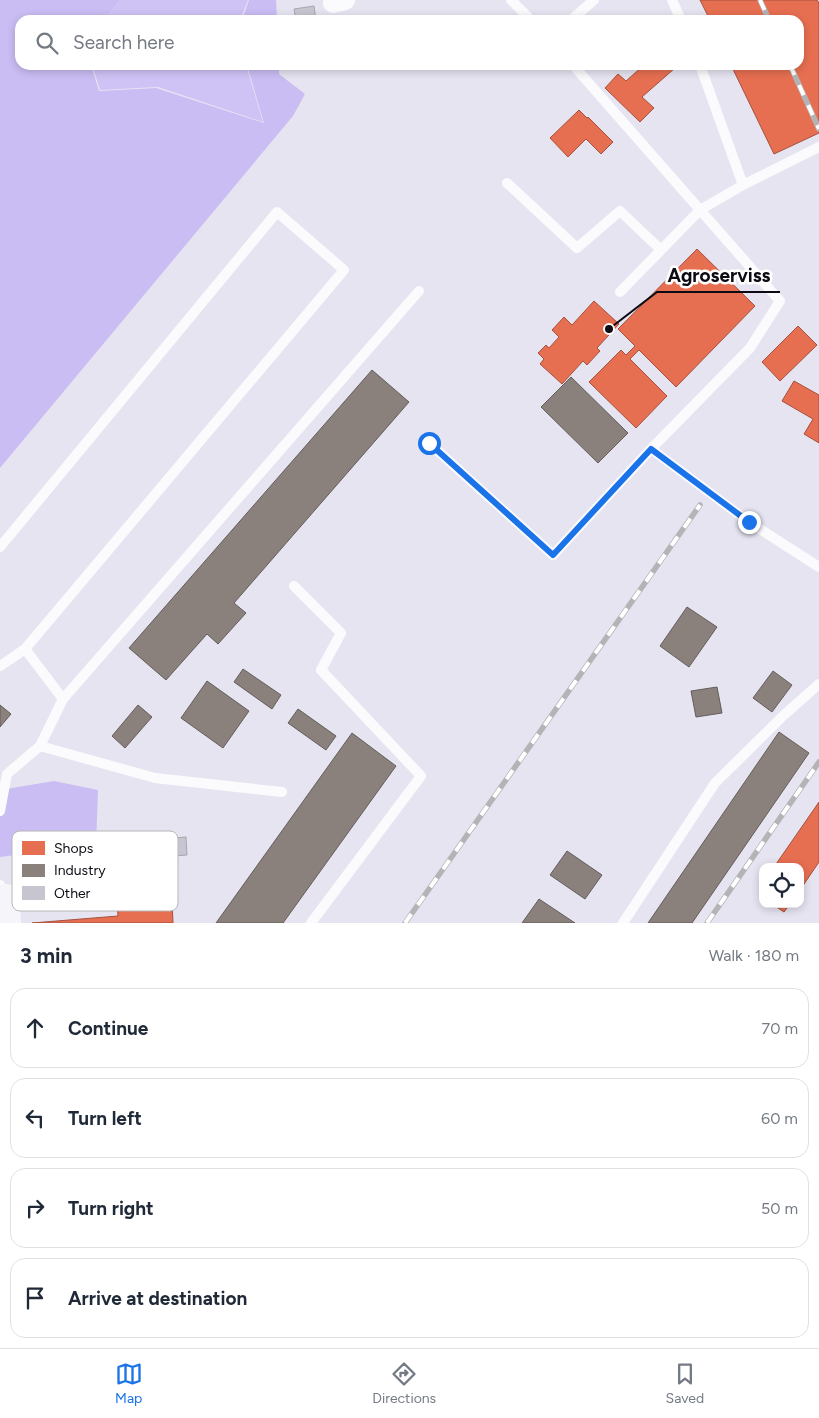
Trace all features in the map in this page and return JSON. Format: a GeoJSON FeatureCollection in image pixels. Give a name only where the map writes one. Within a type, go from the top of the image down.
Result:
{"type":"FeatureCollection","features":[{"type":"Feature","properties":{"kind":"lane"},"geometry":{"type":"LineString","coordinates":[[511,0],[526,15]]}},
{"type":"Feature","properties":{"kind":"lane"},"geometry":{"type":"LineString","coordinates":[[577,15],[594,0]]}},
{"type":"Feature","properties":{"kind":"lane"},"geometry":{"type":"LineString","coordinates":[[672,0],[679,15]]}},
{"type":"Feature","properties":{"kind":"lane"},"geometry":{"type":"LineString","coordinates":[[429,443],[553,555],[651,449],[750,348],[780,301],[577,70]]}},
{"type":"Feature","properties":{"kind":"lane"},"geometry":{"type":"LineString","coordinates":[[702,70],[743,185]]}},
{"type":"Feature","properties":{"kind":"lane"},"geometry":{"type":"LineString","coordinates":[[620,292],[700,210],[743,185],[819,147]]}},
{"type":"Feature","properties":{"kind":"lane"},"geometry":{"type":"LineString","coordinates":[[507,183],[577,248],[620,211],[661,250]]}},
{"type":"Feature","properties":{"kind":"lane"},"geometry":{"type":"LineString","coordinates":[[0,547],[277,212],[344,270],[26,650],[0,666]]}},
{"type":"Feature","properties":{"kind":"lane"},"geometry":{"type":"LineString","coordinates":[[0,811],[6,774],[40,746],[63,699],[418,291]]}},
{"type":"Feature","properties":{"kind":"lane"},"geometry":{"type":"LineString","coordinates":[[651,449],[749,522],[819,567]]}},
{"type":"Feature","properties":{"kind":"lane"},"geometry":{"type":"LineString","coordinates":[[294,586],[341,633],[321,670],[421,776],[311,923]]}},
{"type":"Feature","properties":{"kind":"lane"},"geometry":{"type":"LineString","coordinates":[[26,650],[63,699]]}},
{"type":"Feature","properties":{"kind":"lane"},"geometry":{"type":"LineString","coordinates":[[623,923],[715,783],[784,715],[819,684]]}},
{"type":"Feature","properties":{"kind":"lane"},"geometry":{"type":"LineString","coordinates":[[40,746],[155,778],[282,792]]}},
{"type":"Feature","properties":{"kind":"shaded area"},"geometry":{"type":"Polygon","coordinates":[[[0,0],[120,0],[108,15],[15,15],[15,70],[93,70],[99,91],[156,88],[264,123],[248,70],[279,70],[279,74],[305,94],[293,116],[0,468],[0,0]]]}},
{"type":"Feature","properties":{"kind":"shaded area"},"geometry":{"type":"Polygon","coordinates":[[[120,0],[248,0],[242,15],[108,15],[120,0]]]}},
{"type":"Feature","properties":{"kind":"shaded area"},"geometry":{"type":"Polygon","coordinates":[[[249,0],[276,0],[277,15],[244,15],[249,0]]]}},
{"type":"Feature","properties":{"kind":"shaded area"},"geometry":{"type":"Polygon","coordinates":[[[94,70],[247,70],[263,122],[158,87],[100,90],[94,70]]]}},
{"type":"Feature","properties":{"kind":"shaded area"},"geometry":{"type":"Polygon","coordinates":[[[54,781],[98,790],[97,831],[12,831],[12,856],[0,857],[0,790],[54,781]]]}},
{"type":"Feature","properties":{"kind":"building: Shops"},"geometry":{"type":"Polygon","coordinates":[[[700,0],[817,0],[819,3],[819,133],[774,154],[733,70],[804,70],[804,15],[708,15],[700,0]]]}},
{"type":"Feature","properties":{"kind":"building: Shops"},"geometry":{"type":"Polygon","coordinates":[[[638,70],[673,70],[642,97],[654,108],[640,122],[605,88],[618,74],[626,81],[638,70]]]}},
{"type":"Feature","properties":{"kind":"building: Shops"},"geometry":{"type":"Polygon","coordinates":[[[579,110],[613,142],[601,154],[586,139],[568,157],[550,138],[579,110]]]}},
{"type":"Feature","properties":{"kind":"building: Shops"},"geometry":{"type":"Polygon","coordinates":[[[697,249],[755,306],[676,387],[639,350],[630,359],[667,396],[636,428],[589,382],[621,350],[626,355],[635,346],[618,329],[697,249]]]}},
{"type":"Feature","properties":{"kind":"building: Shops"},"geometry":{"type":"Polygon","coordinates":[[[594,301],[619,324],[597,348],[600,351],[587,365],[583,361],[562,384],[540,364],[544,359],[538,353],[546,345],[549,348],[559,337],[552,330],[564,317],[572,325],[594,301]]]}},
{"type":"Feature","properties":{"kind":"building: Shops"},"geometry":{"type":"Polygon","coordinates":[[[798,326],[817,345],[780,381],[762,362],[798,326]]]}},
{"type":"Feature","properties":{"kind":"building: Shops"},"geometry":{"type":"Polygon","coordinates":[[[794,381],[819,395],[819,443],[804,434],[813,419],[782,401],[794,381]]]}},
{"type":"Feature","properties":{"kind":"building: Shops"},"geometry":{"type":"Polygon","coordinates":[[[819,802],[819,862],[804,884],[804,863],[777,863],[819,802]]]}},
{"type":"Feature","properties":{"kind":"building: Shops"},"geometry":{"type":"Polygon","coordinates":[[[778,908],[787,908],[784,912],[778,908]]]}},
{"type":"Feature","properties":{"kind":"building: Shops"},"geometry":{"type":"Polygon","coordinates":[[[118,911],[172,911],[173,923],[32,923],[118,916],[118,911]]]}},
{"type":"Feature","properties":{"kind":"building: Industry"},"geometry":{"type":"Polygon","coordinates":[[[372,370],[409,402],[234,603],[246,613],[218,644],[207,634],[166,680],[129,648],[372,370]]]}},
{"type":"Feature","properties":{"kind":"building: Industry"},"geometry":{"type":"Polygon","coordinates":[[[571,377],[628,433],[598,463],[541,407],[571,377]]]}},
{"type":"Feature","properties":{"kind":"building: Industry"},"geometry":{"type":"Polygon","coordinates":[[[687,607],[717,627],[689,667],[660,646],[687,607]]]}},
{"type":"Feature","properties":{"kind":"building: Industry"},"geometry":{"type":"Polygon","coordinates":[[[243,669],[281,695],[272,709],[234,682],[243,669]]]}},
{"type":"Feature","properties":{"kind":"building: Industry"},"geometry":{"type":"Polygon","coordinates":[[[773,671],[792,685],[772,712],[753,698],[773,671]]]}},
{"type":"Feature","properties":{"kind":"building: Industry"},"geometry":{"type":"Polygon","coordinates":[[[207,681],[249,711],[223,748],[181,718],[207,681]]]}},
{"type":"Feature","properties":{"kind":"building: Industry"},"geometry":{"type":"Polygon","coordinates":[[[717,687],[722,713],[696,717],[691,691],[717,687]]]}},
{"type":"Feature","properties":{"kind":"building: Industry"},"geometry":{"type":"Polygon","coordinates":[[[0,705],[11,714],[0,727],[0,705]]]}},
{"type":"Feature","properties":{"kind":"building: Industry"},"geometry":{"type":"Polygon","coordinates":[[[138,705],[152,717],[125,748],[112,736],[138,705]]]}},
{"type":"Feature","properties":{"kind":"building: Industry"},"geometry":{"type":"Polygon","coordinates":[[[298,709],[336,736],[326,750],[288,723],[298,709]]]}},
{"type":"Feature","properties":{"kind":"building: Industry"},"geometry":{"type":"Polygon","coordinates":[[[779,732],[809,753],[692,923],[648,923],[779,732]]]}},
{"type":"Feature","properties":{"kind":"building: Industry"},"geometry":{"type":"Polygon","coordinates":[[[352,733],[396,766],[283,923],[216,923],[352,733]]]}},
{"type":"Feature","properties":{"kind":"building: Industry"},"geometry":{"type":"Polygon","coordinates":[[[567,851],[602,875],[585,899],[550,875],[567,851]]]}},
{"type":"Feature","properties":{"kind":"building: Industry"},"geometry":{"type":"Polygon","coordinates":[[[539,899],[575,923],[522,923],[539,899]]]}},
{"type":"Feature","properties":{"kind":"building: Other"},"geometry":{"type":"Polygon","coordinates":[[[314,6],[315,15],[295,15],[294,9],[314,6]]]}},
{"type":"Feature","properties":{"kind":"building: Other"},"geometry":{"type":"Polygon","coordinates":[[[186,837],[187,855],[178,856],[178,838],[186,837]]]}},
{"type":"Feature","properties":{"kind":"railway"},"geometry":{"type":"LineString","coordinates":[[760,0],[767,15]]}},
{"type":"Feature","properties":{"kind":"railway"},"geometry":{"type":"LineString","coordinates":[[792,70],[819,129]]}},
{"type":"Feature","properties":{"kind":"railway"},"geometry":{"type":"LineString","coordinates":[[405,923],[700,505]]}},
{"type":"Feature","properties":{"kind":"railway"},"geometry":{"type":"LineString","coordinates":[[707,923],[819,762]]}},
{"type":"Feature","properties":{"kind":"place","name":"Agroserviss"},"geometry":{"type":"Point","coordinates":[609,329]}},
{"type":"Feature","properties":{"kind":"route"},"geometry":{"type":"LineString","coordinates":[[429,443],[553,555],[651,449],[749,522]]}}]}
